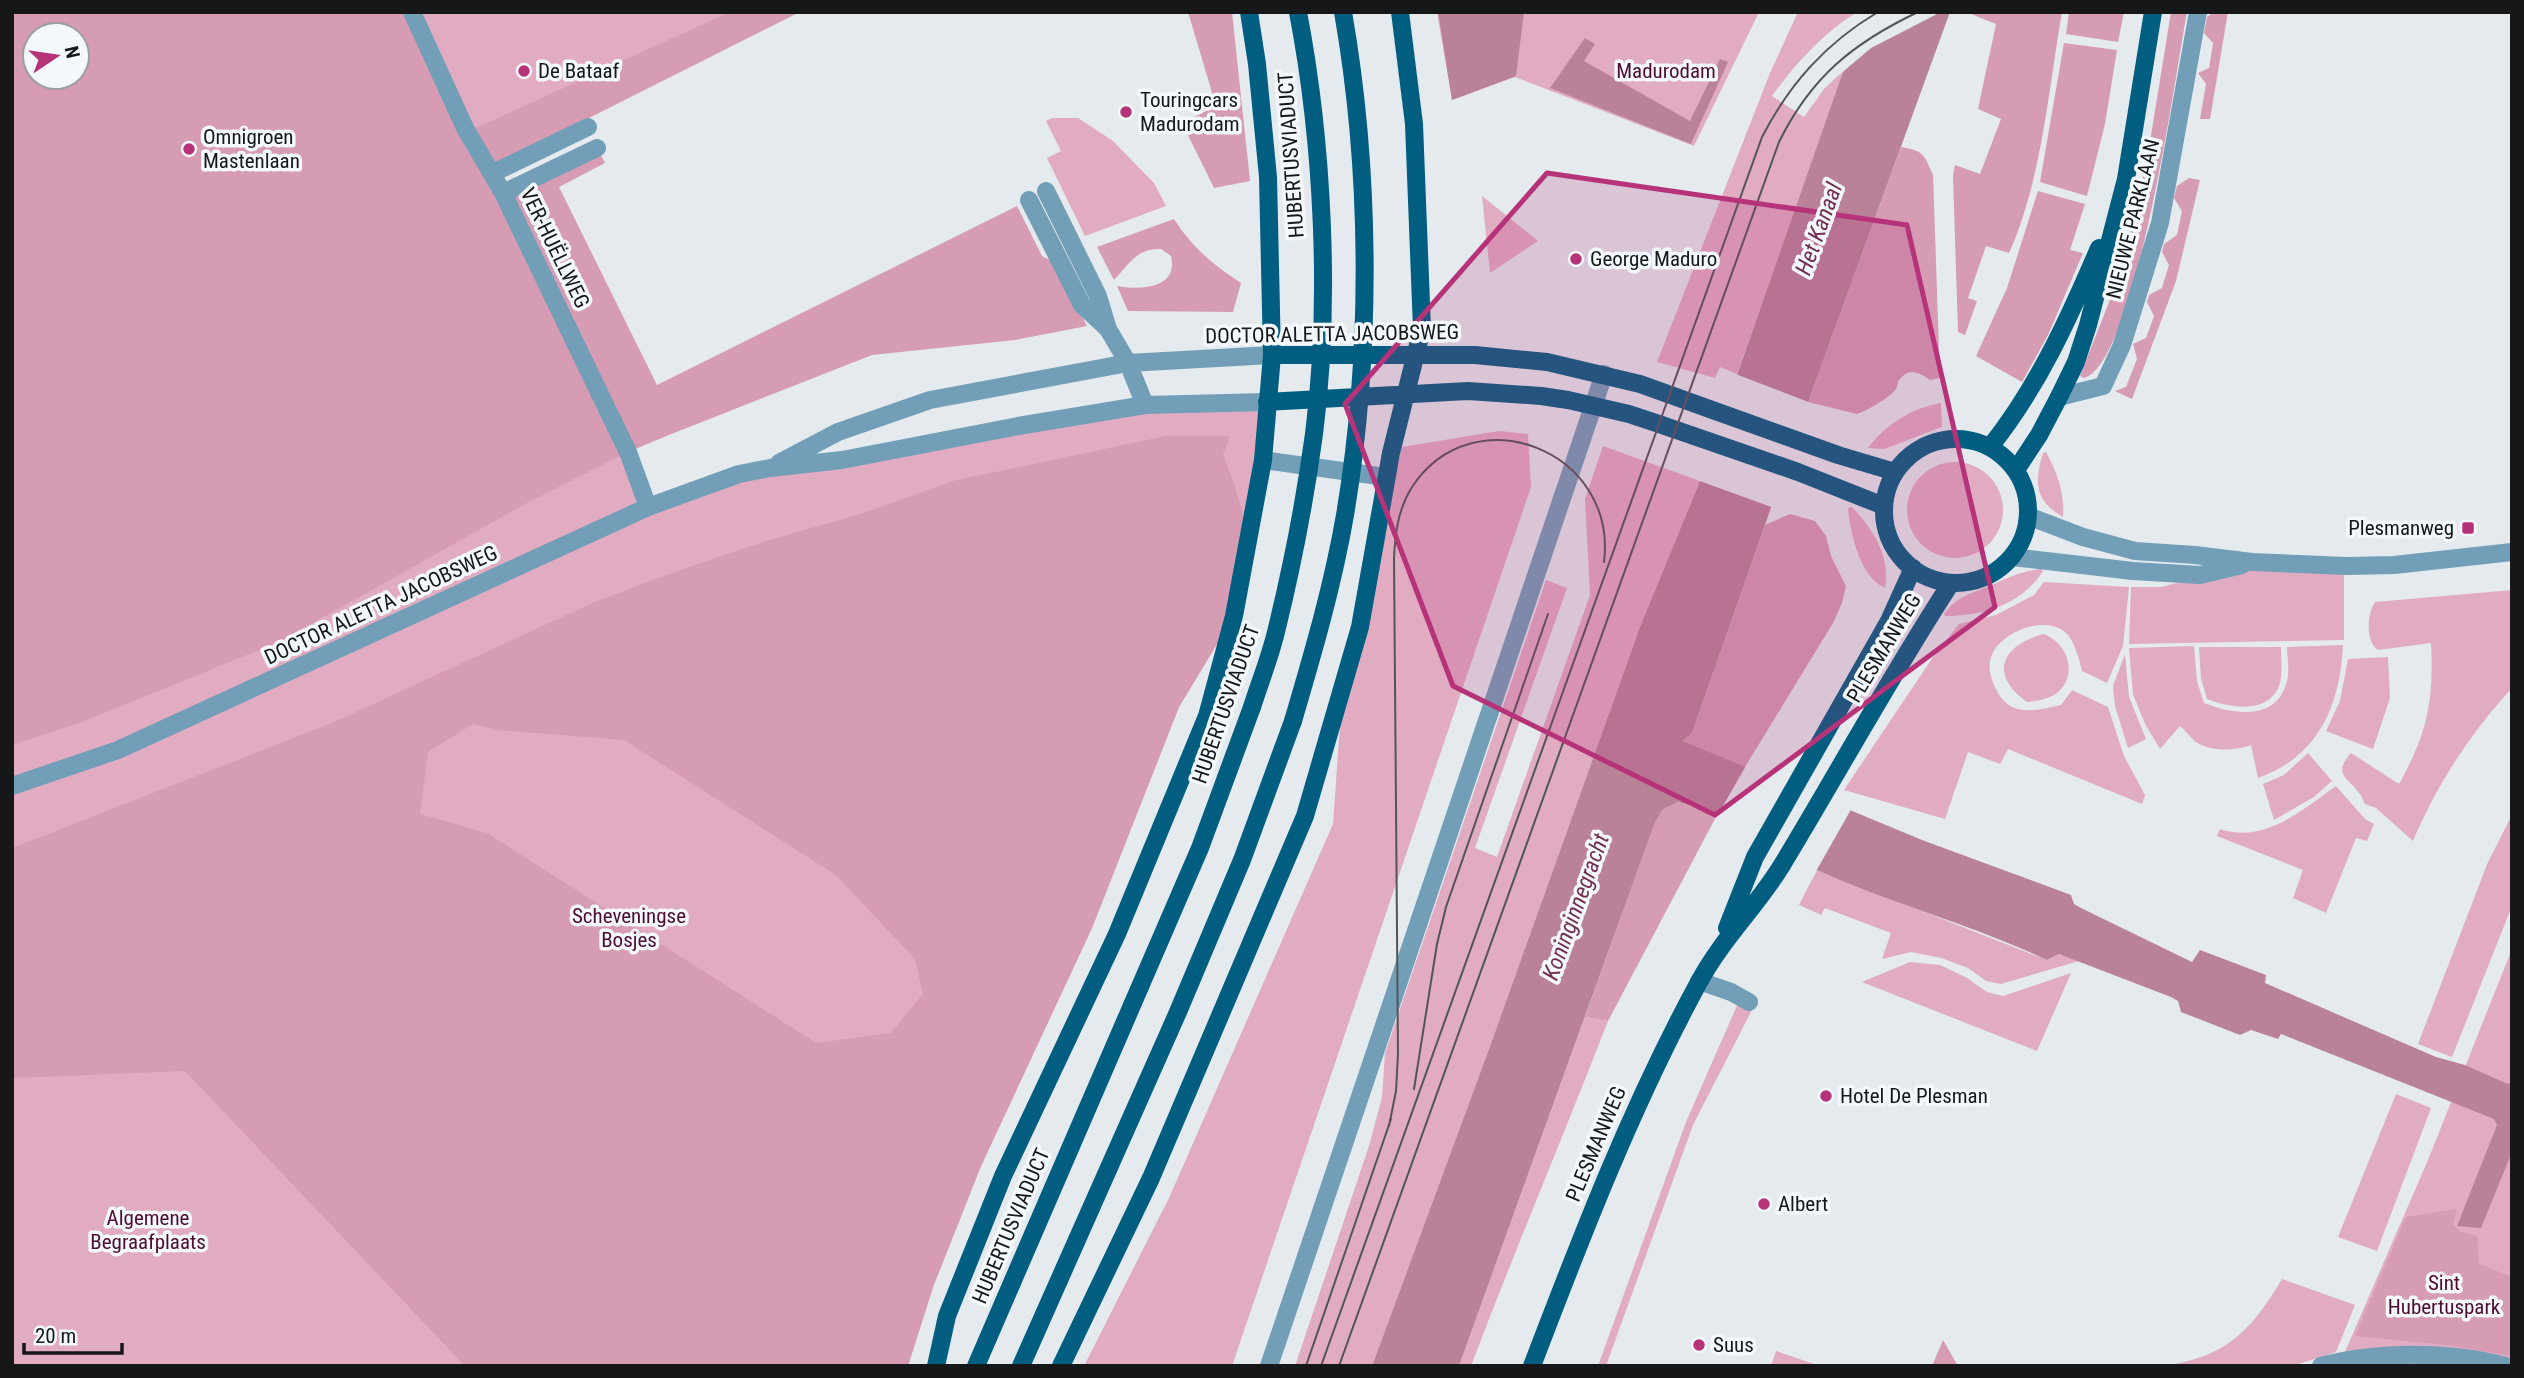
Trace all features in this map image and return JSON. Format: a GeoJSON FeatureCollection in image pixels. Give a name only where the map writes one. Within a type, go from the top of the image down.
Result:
{"type":"FeatureCollection","features":[{"type":"Feature","properties":{"kind":"main road"},"geometry":{"type":"LineString","coordinates":[[936,1366],[947,1315],[1003,1176],[1117,934],[1207,716],[1234,616],[1263,460],[1272,355],[1268,177],[1249,12]]}},
{"type":"Feature","properties":{"kind":"main road","name":"HUBERTUSVIADUCT"},"geometry":{"type":"LineString","coordinates":[[976,1366],[1200,848],[1276,634],[1303,508],[1314,432],[1321,350],[1322,265],[1317,167],[1306,54],[1298,12]]}},
{"type":"Feature","properties":{"kind":"main road"},"geometry":{"type":"LineString","coordinates":[[1021,1366],[1242,860],[1293,721],[1317,639],[1345,515],[1361,360],[1364,261],[1361,168],[1350,53],[1343,12]]}},
{"type":"Feature","properties":{"kind":"main road"},"geometry":{"type":"LineString","coordinates":[[1061,1366],[1150,1178],[1306,816],[1360,627],[1386,477],[1422,330],[1414,124],[1400,12]]}},
{"type":"Feature","properties":{"kind":"main road","name":"NIEUWE PARKLAAN"},"geometry":{"type":"LineString","coordinates":[[2016,470],[2059,397],[2076,362],[2088,325],[2126,179],[2153,12]]}},
{"type":"Feature","properties":{"kind":"main road","name":"NIEUWE PARKLAAN"},"geometry":{"type":"LineString","coordinates":[[1990,447],[2016,415],[2067,323],[2126,179]]}},
{"type":"Feature","properties":{"kind":"main road","name":"DOCTOR ALETTA JACOBSWEG"},"geometry":{"type":"LineString","coordinates":[[1272,355],[1475,355],[1547,362],[1604,374],[1895,472]]}},
{"type":"Feature","properties":{"kind":"main road","name":"DOCTOR ALETTA JACOBSWEG"},"geometry":{"type":"LineString","coordinates":[[1268,402],[1468,391],[1541,396],[1629,414],[1798,472],[1884,506]]}},
{"type":"Feature","properties":{"kind":"main road"},"geometry":{"type":"LineString","coordinates":[[1960,439],[1990,447],[2016,470],[2028,500],[2026,531],[2012,557],[2002,566],[1978,579],[1951,583],[1913,568],[1894,547],[1885,520],[1886,494],[1895,472],[1917,450],[1938,441],[1960,439]]}},
{"type":"Feature","properties":{"kind":"main road","name":"PLESMANWEG"},"geometry":{"type":"LineString","coordinates":[[1719,948],[1755,857],[1889,621],[1913,568]]}},
{"type":"Feature","properties":{"kind":"main road","name":"PLESMANWEG"},"geometry":{"type":"LineString","coordinates":[[1532,1366],[1608,1171],[1645,1087],[1699,981],[1719,948],[1780,868],[1951,583]]}},
{"type":"Feature","properties":{"kind":"street","name":"VER-HUËLLWEG"},"geometry":{"type":"LineString","coordinates":[[412,12],[466,128],[493,173],[628,452],[648,508]]}},
{"type":"Feature","properties":{"kind":"street","name":"NIEUWE PARKLAAN"},"geometry":{"type":"LineString","coordinates":[[2059,397],[2104,386],[2122,345],[2160,223],[2198,12]]}},
{"type":"Feature","properties":{"kind":"street"},"geometry":{"type":"LineString","coordinates":[[493,173],[588,127]]}},
{"type":"Feature","properties":{"kind":"street"},"geometry":{"type":"LineString","coordinates":[[503,193],[597,148]]}},
{"type":"Feature","properties":{"kind":"street"},"geometry":{"type":"LineString","coordinates":[[1046,191],[1098,296],[1108,329],[1128,363],[1144,405]]}},
{"type":"Feature","properties":{"kind":"street"},"geometry":{"type":"LineString","coordinates":[[1029,200],[1082,306],[1108,329]]}},
{"type":"Feature","properties":{"kind":"street","name":"DOCTOR ALETTA JACOBSWEG"},"geometry":{"type":"LineString","coordinates":[[770,468],[838,432],[930,400],[1128,363],[1272,355]]}},
{"type":"Feature","properties":{"kind":"street"},"geometry":{"type":"LineString","coordinates":[[1269,1366],[1604,374]]}},
{"type":"Feature","properties":{"kind":"street","name":"DOCTOR ALETTA JACOBSWEG"},"geometry":{"type":"LineString","coordinates":[[12,786],[118,750],[648,508],[739,474],[842,460],[1144,405],[1268,402]]}},
{"type":"Feature","properties":{"kind":"street"},"geometry":{"type":"LineString","coordinates":[[1263,460],[1386,477]]}},
{"type":"Feature","properties":{"kind":"street"},"geometry":{"type":"LineString","coordinates":[[2028,516],[2083,537],[2135,551],[2252,562],[2394,565],[2512,552]]}},
{"type":"Feature","properties":{"kind":"street"},"geometry":{"type":"LineString","coordinates":[[2012,557],[2133,571],[2200,575],[2252,562]]}},
{"type":"Feature","properties":{"kind":"street"},"geometry":{"type":"LineString","coordinates":[[1699,981],[1731,992],[1749,1002]]}},
{"type":"Feature","properties":{"kind":"street"},"geometry":{"type":"LineString","coordinates":[[2321,1366],[2409,1353],[2505,1366]]}},
{"type":"Feature","properties":{"kind":"highlighted area"},"geometry":{"type":"Polygon","coordinates":[[[1547,173],[1907,225],[1995,607],[1715,815],[1453,686],[1345,404],[1547,173]]]}},
{"type":"Feature","properties":{"kind":"green space","name":"Scheveningse Bosjes"},"geometry":{"type":"Polygon","coordinates":[[[12,12],[729,12],[475,130],[648,507],[688,491],[1018,426],[1259,401],[1265,483],[1234,616],[1179,707],[1092,928],[981,1166],[933,1287],[908,1366],[12,1366],[12,12]]]}},
{"type":"Feature","properties":{"kind":"green space"},"geometry":{"type":"Polygon","coordinates":[[[12,12],[416,12],[474,129],[729,12],[800,12],[494,169],[503,192],[597,148],[605,163],[559,187],[657,385],[1017,206],[1042,256],[1055,263],[1087,326],[1015,340],[872,355],[628,452],[525,504],[279,642],[79,723],[12,745],[12,12]]]}},
{"type":"Feature","properties":{"kind":"green space"},"geometry":{"type":"Polygon","coordinates":[[[1188,12],[1232,12],[1250,181],[1214,188],[1182,123],[1216,106],[1188,12]]]}},
{"type":"Feature","properties":{"kind":"green space","name":"Madurodam"},"geometry":{"type":"Polygon","coordinates":[[[1437,12],[1759,12],[1694,146],[1515,77],[1452,100],[1437,12]]]}},
{"type":"Feature","properties":{"kind":"green space"},"geometry":{"type":"Polygon","coordinates":[[[1798,12],[1857,12],[1810,50],[1772,96],[1804,117],[1824,89],[1845,69],[1737,374],[1720,367],[1715,378],[1657,362],[1770,73],[1798,12]]]}},
{"type":"Feature","properties":{"kind":"green space"},"geometry":{"type":"Polygon","coordinates":[[[1966,12],[2062,12],[2043,135],[2020,225],[2009,253],[1986,246],[1968,298],[1977,301],[1965,335],[1958,332],[1953,176],[1955,165],[1980,174],[2001,119],[1978,109],[1996,24],[1966,12]]]}},
{"type":"Feature","properties":{"kind":"green space"},"geometry":{"type":"Polygon","coordinates":[[[2069,12],[2124,12],[2118,42],[2066,34],[2069,12]]]}},
{"type":"Feature","properties":{"kind":"green space"},"geometry":{"type":"Polygon","coordinates":[[[2171,12],[2187,12],[2164,149],[2137,270],[2121,322],[2103,360],[2084,378],[2080,376],[2111,297],[2133,223],[2149,148],[2171,12]]]}},
{"type":"Feature","properties":{"kind":"green space"},"geometry":{"type":"Polygon","coordinates":[[[2214,12],[2228,12],[2210,119],[2200,119],[2206,84],[2198,73],[2209,68],[2213,43],[2204,33],[2207,17],[2214,12]]]}},
{"type":"Feature","properties":{"kind":"green space"},"geometry":{"type":"Polygon","coordinates":[[[2064,43],[2117,50],[2105,124],[2087,196],[2040,182],[2064,43]]]}},
{"type":"Feature","properties":{"kind":"green space"},"geometry":{"type":"Polygon","coordinates":[[[1052,118],[1078,118],[1113,141],[1154,183],[1166,206],[1085,236],[1047,158],[1061,151],[1046,121],[1052,118]]]}},
{"type":"Feature","properties":{"kind":"green space"},"geometry":{"type":"Polygon","coordinates":[[[1901,147],[1922,155],[1933,175],[1940,378],[1930,380],[1919,373],[1907,373],[1889,396],[1857,414],[1808,402],[1901,147]]]}},
{"type":"Feature","properties":{"kind":"green space"},"geometry":{"type":"Polygon","coordinates":[[[2189,178],[2200,180],[2176,281],[2132,399],[2115,391],[2126,387],[2137,359],[2133,344],[2146,338],[2154,316],[2147,302],[2149,295],[2162,288],[2169,265],[2162,252],[2164,244],[2177,235],[2182,211],[2174,198],[2177,186],[2189,178]]]}},
{"type":"Feature","properties":{"kind":"green space"},"geometry":{"type":"Polygon","coordinates":[[[2038,191],[2085,204],[2070,250],[2083,253],[2048,335],[2022,382],[1976,356],[2007,288],[2038,191]]]}},
{"type":"Feature","properties":{"kind":"green space"},"geometry":{"type":"Polygon","coordinates":[[[1482,196],[1538,241],[1490,273],[1482,196]]]}},
{"type":"Feature","properties":{"kind":"green space"},"geometry":{"type":"Polygon","coordinates":[[[1174,219],[1204,255],[1241,283],[1233,312],[1128,311],[1117,286],[1145,287],[1163,281],[1169,276],[1172,267],[1171,256],[1161,249],[1146,251],[1134,258],[1114,280],[1097,247],[1174,219]]]}},
{"type":"Feature","properties":{"kind":"green space"},"geometry":{"type":"Polygon","coordinates":[[[1941,403],[1942,427],[1884,449],[1868,448],[1900,418],[1941,403]]]}},
{"type":"Feature","properties":{"kind":"green space"},"geometry":{"type":"Polygon","coordinates":[[[1499,431],[1528,434],[1531,487],[1232,1366],[1084,1366],[1169,1198],[1333,824],[1342,696],[1402,447],[1499,431]]]}},
{"type":"Feature","properties":{"kind":"green space"},"geometry":{"type":"Polygon","coordinates":[[[1166,436],[1230,436],[1223,455],[1247,529],[1234,616],[1179,707],[1092,928],[981,1166],[933,1287],[908,1366],[465,1366],[185,1071],[12,1078],[12,848],[332,723],[597,601],[766,541],[864,513],[953,481],[1166,436]],[[473,724],[428,752],[420,814],[487,833],[816,1043],[891,1033],[923,994],[915,959],[836,875],[624,740],[498,730],[473,724]]]}},
{"type":"Feature","properties":{"kind":"green space"},"geometry":{"type":"Polygon","coordinates":[[[1603,446],[1700,481],[1640,627],[1372,1366],[1295,1366],[1369,1146],[1382,1097],[1385,1053],[1546,580],[1567,588],[1475,848],[1497,857],[1590,595],[1585,499],[1603,446]]]}},
{"type":"Feature","properties":{"kind":"green space"},"geometry":{"type":"Polygon","coordinates":[[[2046,452],[2059,483],[2063,517],[2047,504],[2039,490],[2038,473],[2043,453],[2046,452]]]}},
{"type":"Feature","properties":{"kind":"green space"},"geometry":{"type":"Polygon","coordinates":[[[1955,462],[1973,466],[1989,476],[1999,492],[2003,510],[1999,528],[1989,544],[1973,554],[1955,558],[1937,554],[1921,544],[1911,528],[1907,510],[1911,492],[1921,476],[1937,466],[1955,462]]]}},
{"type":"Feature","properties":{"kind":"green space"},"geometry":{"type":"Polygon","coordinates":[[[1852,507],[1878,543],[1885,565],[1885,588],[1869,574],[1858,553],[1849,518],[1848,508],[1852,507]]]}},
{"type":"Feature","properties":{"kind":"green space"},"geometry":{"type":"Polygon","coordinates":[[[1790,514],[1815,521],[1826,536],[1831,556],[1846,586],[1833,623],[1745,767],[1683,741],[1692,733],[1765,525],[1790,514]]]}},
{"type":"Feature","properties":{"kind":"green space"},"geometry":{"type":"Polygon","coordinates":[[[2252,564],[2344,568],[2344,640],[2129,644],[2131,587],[2161,587],[2252,564]]]}},
{"type":"Feature","properties":{"kind":"green space"},"geometry":{"type":"Polygon","coordinates":[[[2041,569],[2043,571],[2034,583],[2000,606],[1973,614],[1944,614],[1954,603],[1966,596],[2016,575],[2041,569]]]}},
{"type":"Feature","properties":{"kind":"green space"},"geometry":{"type":"Polygon","coordinates":[[[2044,582],[2129,587],[2123,646],[2107,683],[2082,671],[2076,650],[2065,632],[2046,625],[2034,626],[2012,634],[1996,648],[1990,667],[1994,685],[2004,701],[2018,709],[2035,710],[2061,705],[2072,690],[2108,707],[2124,756],[2145,795],[2142,804],[2008,749],[2000,764],[1968,752],[1945,819],[1844,790],[1933,657],[1959,624],[1996,615],[2034,595],[2044,582]]]}},
{"type":"Feature","properties":{"kind":"green space"},"geometry":{"type":"Polygon","coordinates":[[[2512,590],[2512,688],[2482,723],[2456,760],[2413,841],[2376,808],[2365,804],[2342,771],[2345,760],[2351,753],[2399,784],[2422,733],[2430,700],[2431,643],[2378,650],[2369,634],[2372,607],[2375,602],[2512,590]]]}},
{"type":"Feature","properties":{"kind":"green space"},"geometry":{"type":"Polygon","coordinates":[[[2043,634],[2060,645],[2065,653],[2069,671],[2067,680],[2054,695],[2027,702],[2007,681],[2005,662],[2018,646],[2043,634]]]}},
{"type":"Feature","properties":{"kind":"green space"},"geometry":{"type":"Polygon","coordinates":[[[2343,645],[2337,689],[2322,726],[2296,757],[2279,769],[2258,778],[2251,745],[2231,749],[2209,748],[2196,742],[2180,726],[2160,749],[2145,724],[2133,694],[2129,648],[2194,646],[2197,681],[2204,703],[2243,712],[2267,708],[2277,701],[2284,690],[2288,675],[2287,647],[2343,645]]]}},
{"type":"Feature","properties":{"kind":"green space"},"geometry":{"type":"Polygon","coordinates":[[[2199,647],[2281,647],[2279,687],[2270,699],[2253,706],[2234,706],[2207,699],[2201,679],[2199,647]]]}},
{"type":"Feature","properties":{"kind":"green space"},"geometry":{"type":"Polygon","coordinates":[[[2125,654],[2129,697],[2146,739],[2128,748],[2115,706],[2113,686],[2125,654]]]}},
{"type":"Feature","properties":{"kind":"green space"},"geometry":{"type":"Polygon","coordinates":[[[2388,657],[2390,698],[2373,749],[2326,731],[2340,701],[2348,659],[2388,657]]]}},
{"type":"Feature","properties":{"kind":"green space"},"geometry":{"type":"Polygon","coordinates":[[[2308,753],[2332,781],[2314,797],[2274,820],[2263,784],[2284,775],[2308,753]]]}},
{"type":"Feature","properties":{"kind":"green space"},"geometry":{"type":"Polygon","coordinates":[[[2336,786],[2365,819],[2374,824],[2367,841],[2356,838],[2326,913],[2293,898],[2303,870],[2217,836],[2220,829],[2252,832],[2268,828],[2296,814],[2336,786]]]}},
{"type":"Feature","properties":{"kind":"green space"},"geometry":{"type":"Polygon","coordinates":[[[1678,802],[1717,815],[1608,1021],[1585,1017],[1655,821],[1662,810],[1678,802]]]}},
{"type":"Feature","properties":{"kind":"green space"},"geometry":{"type":"Polygon","coordinates":[[[2512,815],[2512,906],[2452,1057],[2418,1044],[2488,862],[2512,815]]]}},
{"type":"Feature","properties":{"kind":"green space"},"geometry":{"type":"Polygon","coordinates":[[[1817,870],[2047,960],[2059,954],[2079,961],[2001,984],[1986,981],[1968,968],[1941,958],[1911,952],[1882,959],[1891,933],[1825,908],[1821,915],[1799,905],[1817,870]]]}},
{"type":"Feature","properties":{"kind":"green space","name":"Sint Hubertuspark"},"geometry":{"type":"Polygon","coordinates":[[[2512,949],[2512,1366],[2326,1366],[2341,1361],[2428,1160],[2512,949]]]}},
{"type":"Feature","properties":{"kind":"green space"},"geometry":{"type":"Polygon","coordinates":[[[1910,962],[1940,965],[1967,978],[1987,992],[2003,996],[2071,973],[2037,1051],[1862,982],[1910,962]]]}},
{"type":"Feature","properties":{"kind":"green space"},"geometry":{"type":"Polygon","coordinates":[[[1739,1001],[1753,1008],[1693,1125],[1606,1366],[1598,1366],[1686,1122],[1739,1001]]]}},
{"type":"Feature","properties":{"kind":"green space"},"geometry":{"type":"Polygon","coordinates":[[[1585,1017],[1608,1021],[1471,1366],[1459,1366],[1585,1017]]]}},
{"type":"Feature","properties":{"kind":"green space"},"geometry":{"type":"Polygon","coordinates":[[[2396,1094],[2431,1108],[2377,1251],[2338,1237],[2396,1094]]]}},
{"type":"Feature","properties":{"kind":"green space"},"geometry":{"type":"Polygon","coordinates":[[[2457,1209],[2453,1224],[2459,1231],[2477,1236],[2479,1264],[2512,1277],[2512,1356],[2446,1345],[2355,1336],[2406,1217],[2457,1209]]]}},
{"type":"Feature","properties":{"kind":"green space"},"geometry":{"type":"Polygon","coordinates":[[[2282,1279],[2355,1305],[2336,1352],[2292,1366],[2164,1366],[2204,1356],[2235,1339],[2259,1313],[2282,1279]]]}},
{"type":"Feature","properties":{"kind":"green space"},"geometry":{"type":"Polygon","coordinates":[[[1943,1340],[1958,1366],[1932,1366],[1943,1340]]]}},
{"type":"Feature","properties":{"kind":"green space"},"geometry":{"type":"Polygon","coordinates":[[[1776,1351],[1820,1366],[1771,1366],[1776,1351]]]}},
{"type":"Feature","properties":{"kind":"water"},"geometry":{"type":"Polygon","coordinates":[[[1438,12],[1524,12],[1516,76],[1452,100],[1438,12]]]}},
{"type":"Feature","properties":{"kind":"water"},"geometry":{"type":"Polygon","coordinates":[[[1864,12],[1950,12],[1808,402],[1692,733],[1683,741],[1922,840],[2071,895],[2074,904],[2081,908],[2192,962],[2200,950],[2266,975],[2265,983],[2436,1057],[2465,1065],[2508,1084],[2512,1082],[2512,1152],[2481,1228],[2457,1226],[2497,1125],[2494,1119],[2281,1034],[2278,1039],[2251,1030],[2240,1035],[2181,1012],[2178,1001],[2171,997],[2059,954],[2047,960],[1874,893],[1817,870],[1715,815],[1678,802],[1662,810],[1655,822],[1459,1366],[1372,1366],[1640,627],[1700,481],[1864,12]]]}},
{"type":"Feature","properties":{"kind":"water"},"geometry":{"type":"Polygon","coordinates":[[[1585,38],[1595,44],[1584,61],[1690,121],[1720,59],[1728,62],[1691,144],[1550,88],[1585,38]]]}},
{"type":"Feature","properties":{"kind":"pier"},"geometry":{"type":"Polygon","coordinates":[[[1861,12],[1941,12],[1871,48],[1839,75],[1861,12]]]}},
{"type":"Feature","properties":{"kind":"pier"},"geometry":{"type":"Polygon","coordinates":[[[1733,373],[1811,403],[1774,508],[1697,480],[1733,373]]]}},
{"type":"Feature","properties":{"kind":"pier"},"geometry":{"type":"Polygon","coordinates":[[[1747,764],[1853,806],[1815,873],[1716,818],[1747,764]]]}},
{"type":"Feature","properties":{"kind":"tram line"},"geometry":{"type":"LineString","coordinates":[[1321,1366],[1762,137],[1785,99],[1811,66],[1842,37],[1878,12]]}},
{"type":"Feature","properties":{"kind":"tram line"},"geometry":{"type":"LineString","coordinates":[[1339,1366],[1779,142],[1805,99],[1836,64],[1873,36],[1918,12]]}},
{"type":"Feature","properties":{"kind":"tram line"},"geometry":{"type":"LineString","coordinates":[[1389,1126],[1396,1091],[1398,1054],[1394,559],[1396,531],[1403,504],[1412,487],[1438,459],[1470,444],[1503,440],[1536,448],[1565,465],[1588,490],[1602,523],[1604,562]]}},
{"type":"Feature","properties":{"kind":"tram line"},"geometry":{"type":"LineString","coordinates":[[1414,1089],[1437,944],[1446,907],[1548,614]]}},
{"type":"Feature","properties":{"kind":"tram line"},"geometry":{"type":"LineString","coordinates":[[1306,1366],[1391,1119]]}},
{"type":"Feature","properties":{"kind":"place","name":"De Bataaf"},"geometry":{"type":"Point","coordinates":[524,71]}},
{"type":"Feature","properties":{"kind":"place","name":"Touringcars Madurodam"},"geometry":{"type":"Point","coordinates":[1126,112]}},
{"type":"Feature","properties":{"kind":"place","name":"Omnigroen Mastenlaan"},"geometry":{"type":"Point","coordinates":[189,149]}},
{"type":"Feature","properties":{"kind":"place","name":"George Maduro"},"geometry":{"type":"Point","coordinates":[1576,259]}},
{"type":"Feature","properties":{"kind":"place","name":"Plesmanweg"},"geometry":{"type":"Point","coordinates":[2468,528]}},
{"type":"Feature","properties":{"kind":"place","name":"Hotel De Plesman"},"geometry":{"type":"Point","coordinates":[1826,1096]}},
{"type":"Feature","properties":{"kind":"place","name":"Albert"},"geometry":{"type":"Point","coordinates":[1764,1204]}},
{"type":"Feature","properties":{"kind":"place","name":"Suus"},"geometry":{"type":"Point","coordinates":[1699,1345]}},
{"type":"Feature","properties":{"kind":"water label","name":"Het Kanaal"},"geometry":{"type":"Point","coordinates":[1819,229]}},
{"type":"Feature","properties":{"kind":"water label","name":"Koninginnegracht"},"geometry":{"type":"Point","coordinates":[1576,907]}},
{"type":"Feature","properties":{"kind":"park label","name":"Algemene Begraafplaats"},"geometry":{"type":"Point","coordinates":[148,1230]}}]}
